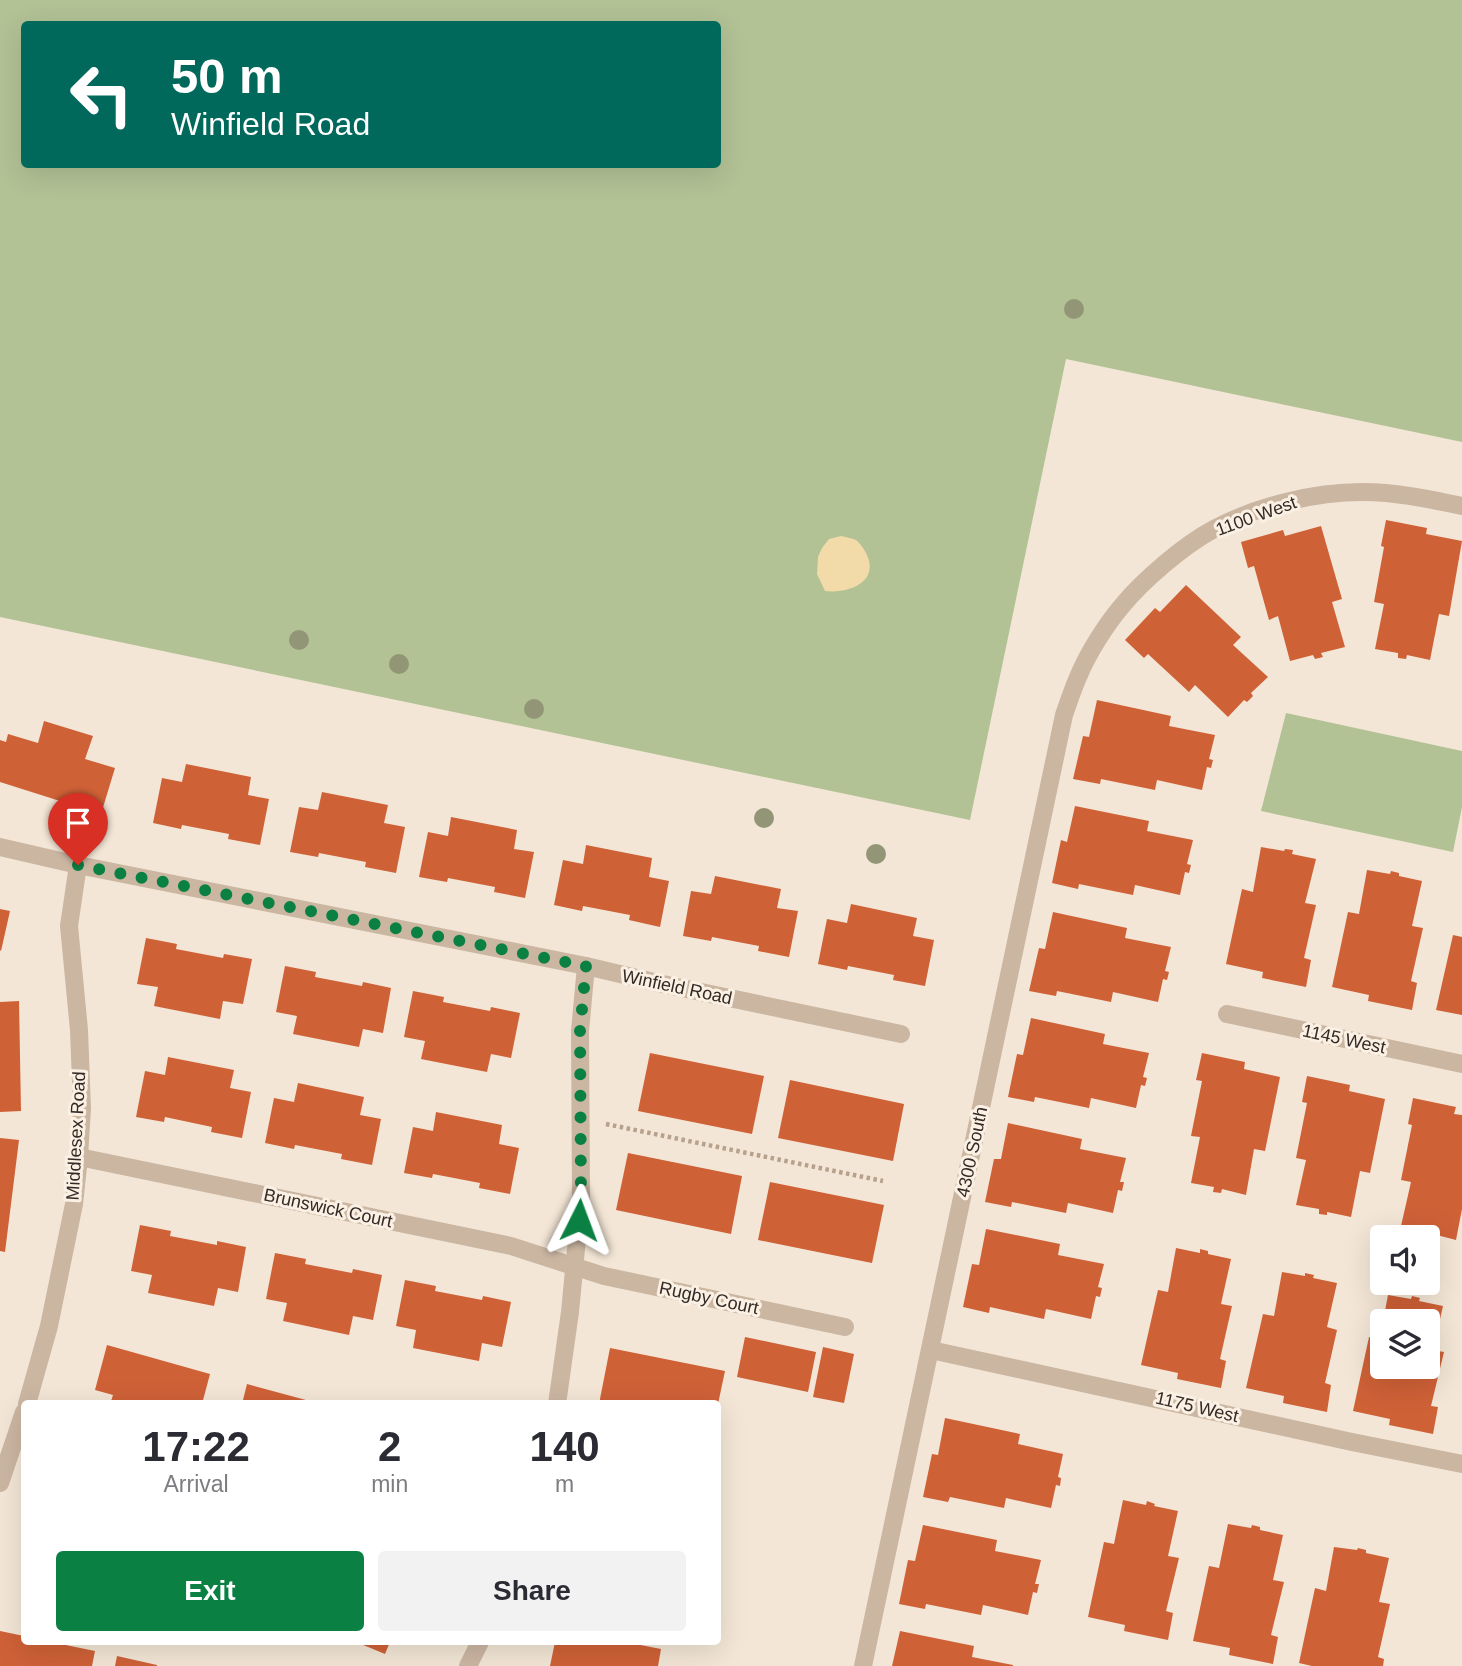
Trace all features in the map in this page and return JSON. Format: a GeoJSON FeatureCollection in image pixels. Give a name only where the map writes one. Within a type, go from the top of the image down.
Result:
{"type":"FeatureCollection","features":[{"type":"Feature","properties":{"kind":"street","name":"1100 West"},"geometry":{"type":"LineString","coordinates":[[1096,644],[1121,607],[1156,573],[1212,530],[1240,517],[1320,495],[1362,492],[1405,494],[1462,506]]}},
{"type":"Feature","properties":{"kind":"street","name":"4300 South"},"geometry":{"type":"LineString","coordinates":[[863,1666],[1064,715],[1079,674],[1096,644]]}},
{"type":"Feature","properties":{"kind":"street","name":"Winfield Road"},"geometry":{"type":"LineString","coordinates":[[0,847],[78,865],[586,966],[901,1034]]}},
{"type":"Feature","properties":{"kind":"street","name":"Middlesex Road"},"geometry":{"type":"LineString","coordinates":[[28,1400],[49,1326],[74,1204],[79,1157],[82,1108],[79,1030],[69,926],[78,865]]}},
{"type":"Feature","properties":{"kind":"street"},"geometry":{"type":"LineString","coordinates":[[558,1400],[581,1197],[580,1031],[586,966]]}},
{"type":"Feature","properties":{"kind":"street","name":"1145 West"},"geometry":{"type":"LineString","coordinates":[[1227,1014],[1462,1064]]}},
{"type":"Feature","properties":{"kind":"street","name":"Brunswick Court"},"geometry":{"type":"LineString","coordinates":[[79,1157],[511,1246],[575,1266]]}},
{"type":"Feature","properties":{"kind":"street","name":"Rugby Court"},"geometry":{"type":"LineString","coordinates":[[575,1266],[604,1276],[845,1327]]}},
{"type":"Feature","properties":{"kind":"street","name":"1175 West"},"geometry":{"type":"LineString","coordinates":[[931,1350],[1462,1464]]}},
{"type":"Feature","properties":{"kind":"street"},"geometry":{"type":"LineString","coordinates":[[0,1483],[19,1450]]}},
{"type":"Feature","properties":{"kind":"street"},"geometry":{"type":"LineString","coordinates":[[468,1666],[478,1645]]}},
{"type":"Feature","properties":{"kind":"path"},"geometry":{"type":"LineString","coordinates":[[605,1123],[883,1181]]}},
{"type":"Feature","properties":{"kind":"green space"},"geometry":{"type":"Polygon","coordinates":[[[0,0],[1462,0],[1462,442],[1066,359],[970,820],[0,617],[0,0]]]}},
{"type":"Feature","properties":{"kind":"green space"},"geometry":{"type":"Polygon","coordinates":[[[1286,713],[1462,751],[1462,807],[1453,852],[1261,811],[1286,713]]]}},
{"type":"Feature","properties":{"kind":"sand"},"geometry":{"type":"Polygon","coordinates":[[[841,536],[854,539],[860,544],[866,553],[869,572],[866,579],[852,588],[825,591],[817,574],[818,557],[829,539],[841,536]]]}},
{"type":"Feature","properties":{"kind":"building"},"geometry":{"type":"Polygon","coordinates":[[[1386,520],[1427,528],[1426,534],[1462,541],[1449,616],[1439,614],[1430,660],[1407,655],[1406,659],[1398,658],[1398,653],[1375,649],[1384,604],[1374,602],[1386,520]]]}},
{"type":"Feature","properties":{"kind":"building"},"geometry":{"type":"Polygon","coordinates":[[[1321,526],[1342,599],[1332,602],[1345,647],[1321,653],[1323,657],[1315,659],[1313,655],[1290,661],[1278,616],[1269,620],[1254,566],[1248,568],[1241,542],[1283,530],[1285,536],[1321,526]]]}},
{"type":"Feature","properties":{"kind":"building"},"geometry":{"type":"Polygon","coordinates":[[[1186,585],[1241,637],[1233,645],[1268,677],[1251,693],[1253,696],[1247,702],[1244,700],[1228,717],[1195,685],[1189,692],[1148,654],[1144,658],[1125,640],[1155,608],[1160,612],[1186,585]]]}},
{"type":"Feature","properties":{"kind":"building"},"geometry":{"type":"Polygon","coordinates":[[[1097,700],[1171,716],[1169,726],[1215,735],[1209,759],[1213,760],[1211,768],[1207,767],[1202,790],[1157,780],[1155,790],[1101,779],[1100,784],[1073,779],[1083,736],[1089,737],[1097,700]]]}},
{"type":"Feature","properties":{"kind":"building"},"geometry":{"type":"Polygon","coordinates":[[[44,721],[93,736],[85,759],[115,768],[101,814],[0,782],[0,740],[6,742],[8,734],[38,743],[44,721]]]}},
{"type":"Feature","properties":{"kind":"building"},"geometry":{"type":"Polygon","coordinates":[[[186,764],[251,777],[248,795],[269,799],[260,845],[228,839],[229,834],[182,825],[181,829],[153,823],[162,778],[182,782],[186,764]]]}},
{"type":"Feature","properties":{"kind":"building"},"geometry":{"type":"Polygon","coordinates":[[[322,792],[388,805],[384,823],[405,827],[396,873],[365,867],[366,862],[319,853],[318,857],[290,852],[299,807],[318,810],[322,792]]]}},
{"type":"Feature","properties":{"kind":"building"},"geometry":{"type":"Polygon","coordinates":[[[1075,806],[1149,821],[1147,831],[1193,840],[1187,864],[1191,865],[1189,873],[1185,872],[1180,895],[1135,885],[1133,895],[1079,884],[1078,889],[1052,883],[1061,840],[1067,842],[1075,806]]]}},
{"type":"Feature","properties":{"kind":"building"},"geometry":{"type":"Polygon","coordinates":[[[451,817],[517,830],[514,849],[534,852],[525,898],[494,892],[495,887],[448,878],[447,882],[419,877],[428,832],[448,836],[451,817]]]}},
{"type":"Feature","properties":{"kind":"building"},"geometry":{"type":"Polygon","coordinates":[[[586,845],[652,858],[649,877],[669,881],[660,927],[629,920],[630,915],[583,906],[582,911],[554,905],[563,860],[583,864],[586,845]]]}},
{"type":"Feature","properties":{"kind":"building"},"geometry":{"type":"Polygon","coordinates":[[[1261,847],[1293,850],[1292,854],[1316,859],[1305,903],[1316,905],[1304,958],[1311,960],[1306,987],[1262,978],[1263,972],[1226,964],[1242,889],[1253,892],[1261,847]]]}},
{"type":"Feature","properties":{"kind":"building"},"geometry":{"type":"Polygon","coordinates":[[[1367,870],[1390,874],[1391,871],[1399,873],[1399,876],[1422,881],[1412,926],[1423,928],[1411,981],[1417,983],[1412,1010],[1368,1001],[1369,995],[1332,987],[1348,912],[1359,914],[1367,870]]]}},
{"type":"Feature","properties":{"kind":"building"},"geometry":{"type":"Polygon","coordinates":[[[715,876],[781,889],[777,908],[798,911],[789,957],[758,951],[759,946],[712,937],[711,941],[683,936],[691,891],[711,894],[715,876]]]}},
{"type":"Feature","properties":{"kind":"building"},"geometry":{"type":"Polygon","coordinates":[[[851,904],[917,918],[913,936],[934,940],[925,986],[893,980],[894,975],[848,966],[847,970],[818,964],[827,919],[847,923],[851,904]]]}},
{"type":"Feature","properties":{"kind":"building"},"geometry":{"type":"Polygon","coordinates":[[[0,909],[10,911],[1,951],[0,950],[0,909]]]}},
{"type":"Feature","properties":{"kind":"building"},"geometry":{"type":"Polygon","coordinates":[[[1053,912],[1127,928],[1125,938],[1171,947],[1165,971],[1169,972],[1167,980],[1163,979],[1158,1002],[1113,992],[1111,1002],[1057,991],[1056,996],[1029,991],[1039,948],[1045,949],[1053,912]]]}},
{"type":"Feature","properties":{"kind":"building"},"geometry":{"type":"Polygon","coordinates":[[[1453,935],[1462,937],[1462,1015],[1436,1010],[1453,935]]]}},
{"type":"Feature","properties":{"kind":"building"},"geometry":{"type":"Polygon","coordinates":[[[146,938],[177,944],[176,949],[223,958],[224,954],[252,959],[243,1004],[223,1001],[220,1019],[154,1006],[158,987],[137,984],[146,938]]]}},
{"type":"Feature","properties":{"kind":"building"},"geometry":{"type":"Polygon","coordinates":[[[285,966],[316,972],[315,977],[362,986],[363,982],[391,988],[383,1033],[363,1029],[359,1047],[293,1034],[297,1016],[276,1012],[285,966]]]}},
{"type":"Feature","properties":{"kind":"building"},"geometry":{"type":"Polygon","coordinates":[[[413,991],[444,997],[443,1002],[490,1011],[491,1007],[520,1013],[511,1058],[491,1054],[487,1072],[421,1059],[425,1041],[404,1037],[413,991]]]}},
{"type":"Feature","properties":{"kind":"building"},"geometry":{"type":"Polygon","coordinates":[[[19,1001],[21,1111],[0,1112],[0,1002],[19,1001]]]}},
{"type":"Feature","properties":{"kind":"building"},"geometry":{"type":"Polygon","coordinates":[[[1031,1018],[1105,1034],[1103,1044],[1149,1053],[1143,1077],[1147,1078],[1145,1086],[1141,1085],[1136,1108],[1091,1098],[1089,1108],[1035,1097],[1034,1102],[1008,1097],[1017,1054],[1023,1055],[1031,1018]]]}},
{"type":"Feature","properties":{"kind":"building"},"geometry":{"type":"Polygon","coordinates":[[[650,1053],[764,1076],[752,1134],[638,1111],[650,1053]]]}},
{"type":"Feature","properties":{"kind":"building"},"geometry":{"type":"Polygon","coordinates":[[[1202,1053],[1245,1062],[1244,1069],[1280,1077],[1265,1151],[1254,1149],[1246,1195],[1222,1189],[1221,1193],[1213,1192],[1214,1187],[1191,1183],[1200,1137],[1191,1136],[1202,1081],[1196,1080],[1202,1053]]]}},
{"type":"Feature","properties":{"kind":"building"},"geometry":{"type":"Polygon","coordinates":[[[168,1057],[234,1070],[230,1088],[251,1092],[242,1138],[211,1132],[212,1127],[165,1117],[164,1122],[136,1117],[145,1071],[165,1075],[168,1057]]]}},
{"type":"Feature","properties":{"kind":"building"},"geometry":{"type":"Polygon","coordinates":[[[1307,1076],[1350,1085],[1349,1091],[1385,1099],[1370,1173],[1360,1171],[1351,1217],[1327,1212],[1327,1215],[1319,1214],[1319,1209],[1296,1205],[1306,1160],[1296,1158],[1307,1103],[1302,1102],[1307,1076]]]}},
{"type":"Feature","properties":{"kind":"building"},"geometry":{"type":"Polygon","coordinates":[[[790,1080],[904,1104],[893,1161],[778,1138],[790,1080]]]}},
{"type":"Feature","properties":{"kind":"building"},"geometry":{"type":"Polygon","coordinates":[[[298,1083],[364,1097],[360,1115],[381,1119],[372,1165],[341,1159],[342,1154],[295,1145],[294,1149],[265,1143],[274,1098],[294,1102],[298,1083]]]}},
{"type":"Feature","properties":{"kind":"building"},"geometry":{"type":"Polygon","coordinates":[[[1413,1098],[1456,1107],[1454,1114],[1462,1115],[1462,1209],[1456,1240],[1440,1236],[1440,1225],[1401,1225],[1411,1182],[1401,1180],[1412,1125],[1408,1124],[1413,1098]]]}},
{"type":"Feature","properties":{"kind":"building"},"geometry":{"type":"Polygon","coordinates":[[[436,1112],[502,1125],[499,1144],[519,1148],[510,1194],[479,1188],[480,1183],[433,1174],[432,1178],[404,1173],[413,1127],[433,1131],[436,1112]]]}},
{"type":"Feature","properties":{"kind":"building"},"geometry":{"type":"Polygon","coordinates":[[[1008,1123],[1082,1139],[1080,1149],[1126,1158],[1120,1182],[1124,1182],[1122,1191],[1118,1190],[1113,1213],[1068,1203],[1066,1213],[1012,1202],[1011,1207],[985,1202],[994,1159],[1001,1159],[1008,1123]]]}},
{"type":"Feature","properties":{"kind":"building"},"geometry":{"type":"Polygon","coordinates":[[[0,1138],[19,1140],[5,1252],[0,1251],[0,1138]]]}},
{"type":"Feature","properties":{"kind":"building"},"geometry":{"type":"Polygon","coordinates":[[[628,1153],[742,1176],[731,1234],[616,1210],[628,1153]]]}},
{"type":"Feature","properties":{"kind":"building"},"geometry":{"type":"Polygon","coordinates":[[[770,1182],[884,1205],[872,1263],[758,1240],[770,1182]]]}},
{"type":"Feature","properties":{"kind":"building"},"geometry":{"type":"Polygon","coordinates":[[[140,1225],[171,1231],[170,1236],[217,1245],[217,1241],[246,1247],[238,1292],[218,1288],[214,1306],[148,1293],[152,1275],[131,1271],[140,1225]]]}},
{"type":"Feature","properties":{"kind":"building"},"geometry":{"type":"Polygon","coordinates":[[[986,1229],[1060,1244],[1058,1255],[1104,1264],[1098,1287],[1102,1288],[1100,1297],[1096,1296],[1091,1319],[1046,1309],[1044,1319],[990,1307],[989,1313],[963,1307],[972,1264],[979,1265],[986,1229]]]}},
{"type":"Feature","properties":{"kind":"building"},"geometry":{"type":"Polygon","coordinates":[[[1176,1248],[1200,1253],[1200,1249],[1208,1251],[1208,1254],[1231,1259],[1221,1304],[1232,1306],[1220,1359],[1226,1361],[1221,1388],[1177,1379],[1178,1373],[1141,1365],[1158,1290],[1168,1292],[1176,1248]]]}},
{"type":"Feature","properties":{"kind":"building"},"geometry":{"type":"Polygon","coordinates":[[[275,1253],[306,1259],[305,1264],[352,1273],[353,1269],[382,1275],[373,1320],[353,1316],[349,1335],[283,1321],[287,1303],[266,1299],[275,1253]]]}},
{"type":"Feature","properties":{"kind":"building"},"geometry":{"type":"Polygon","coordinates":[[[1282,1272],[1305,1276],[1305,1273],[1314,1275],[1313,1278],[1337,1283],[1327,1327],[1337,1330],[1325,1383],[1331,1385],[1327,1412],[1283,1403],[1284,1396],[1246,1388],[1263,1314],[1274,1316],[1282,1272]]]}},
{"type":"Feature","properties":{"kind":"building"},"geometry":{"type":"Polygon","coordinates":[[[405,1280],[436,1286],[435,1291],[482,1300],[483,1296],[511,1302],[502,1347],[482,1343],[479,1361],[413,1348],[416,1330],[396,1326],[405,1280]]]}},
{"type":"Feature","properties":{"kind":"building"},"geometry":{"type":"Polygon","coordinates":[[[1388,1295],[1411,1299],[1412,1296],[1420,1298],[1419,1301],[1443,1306],[1440,1319],[1440,1309],[1385,1309],[1388,1295]]]}},
{"type":"Feature","properties":{"kind":"building"},"geometry":{"type":"Polygon","coordinates":[[[745,1337],[816,1352],[808,1392],[737,1377],[745,1337]]]}},
{"type":"Feature","properties":{"kind":"building"},"geometry":{"type":"Polygon","coordinates":[[[1369,1337],[1370,1379],[1438,1379],[1431,1406],[1438,1407],[1433,1434],[1389,1425],[1390,1419],[1353,1411],[1369,1337]]]}},
{"type":"Feature","properties":{"kind":"building"},"geometry":{"type":"Polygon","coordinates":[[[107,1345],[210,1374],[203,1400],[111,1400],[113,1395],[95,1390],[107,1345]]]}},
{"type":"Feature","properties":{"kind":"building"},"geometry":{"type":"Polygon","coordinates":[[[823,1347],[854,1354],[844,1403],[813,1397],[823,1347]]]}},
{"type":"Feature","properties":{"kind":"building"},"geometry":{"type":"Polygon","coordinates":[[[610,1348],[725,1371],[719,1400],[600,1400],[610,1348]]]}},
{"type":"Feature","properties":{"kind":"building"},"geometry":{"type":"Polygon","coordinates":[[[1440,1351],[1444,1352],[1440,1369],[1440,1351]]]}},
{"type":"Feature","properties":{"kind":"building"},"geometry":{"type":"Polygon","coordinates":[[[247,1384],[306,1400],[243,1400],[247,1384]]]}},
{"type":"Feature","properties":{"kind":"building"},"geometry":{"type":"Polygon","coordinates":[[[945,1418],[1020,1434],[1018,1444],[1063,1454],[1058,1477],[1061,1478],[1060,1486],[1056,1485],[1051,1508],[1006,1498],[1004,1508],[950,1497],[948,1502],[923,1497],[932,1454],[938,1455],[945,1418]]]}},
{"type":"Feature","properties":{"kind":"building"},"geometry":{"type":"Polygon","coordinates":[[[1123,1500],[1146,1505],[1147,1501],[1155,1504],[1154,1506],[1178,1511],[1168,1556],[1179,1558],[1166,1611],[1173,1613],[1168,1640],[1124,1631],[1125,1625],[1088,1617],[1104,1542],[1114,1544],[1123,1500]]]}},
{"type":"Feature","properties":{"kind":"building"},"geometry":{"type":"Polygon","coordinates":[[[1228,1524],[1251,1528],[1252,1525],[1260,1527],[1260,1530],[1283,1535],[1273,1580],[1284,1582],[1271,1635],[1278,1637],[1273,1664],[1229,1655],[1230,1648],[1193,1641],[1209,1566],[1219,1568],[1228,1524]]]}},
{"type":"Feature","properties":{"kind":"building"},"geometry":{"type":"Polygon","coordinates":[[[923,1525],[997,1540],[995,1551],[1041,1560],[1035,1584],[1039,1584],[1037,1593],[1033,1592],[1028,1615],[983,1605],[981,1615],[926,1604],[925,1609],[899,1604],[908,1560],[915,1561],[923,1525]]]}},
{"type":"Feature","properties":{"kind":"building"},"geometry":{"type":"Polygon","coordinates":[[[1334,1547],[1358,1548],[1366,1550],[1366,1553],[1389,1558],[1379,1602],[1390,1604],[1378,1657],[1384,1659],[1383,1666],[1312,1666],[1299,1663],[1315,1588],[1326,1591],[1334,1547]]]}},
{"type":"Feature","properties":{"kind":"building"},"geometry":{"type":"Polygon","coordinates":[[[0,1631],[21,1635],[21,1645],[66,1645],[95,1651],[92,1666],[0,1666],[0,1631]]]}},
{"type":"Feature","properties":{"kind":"building"},"geometry":{"type":"Polygon","coordinates":[[[900,1631],[974,1646],[972,1657],[1013,1666],[892,1666],[900,1631]]]}},
{"type":"Feature","properties":{"kind":"building"},"geometry":{"type":"Polygon","coordinates":[[[363,1645],[389,1645],[385,1654],[363,1645]]]}},
{"type":"Feature","properties":{"kind":"building"},"geometry":{"type":"Polygon","coordinates":[[[554,1645],[640,1645],[661,1649],[658,1666],[550,1666],[554,1645]]]}},
{"type":"Feature","properties":{"kind":"building"},"geometry":{"type":"Polygon","coordinates":[[[117,1656],[157,1665],[157,1666],[115,1666],[117,1656]]]}},
{"type":"Feature","properties":{"kind":"route"},"geometry":{"type":"LineString","coordinates":[[78,865],[586,966],[580,1031],[579,1220]]}}]}
